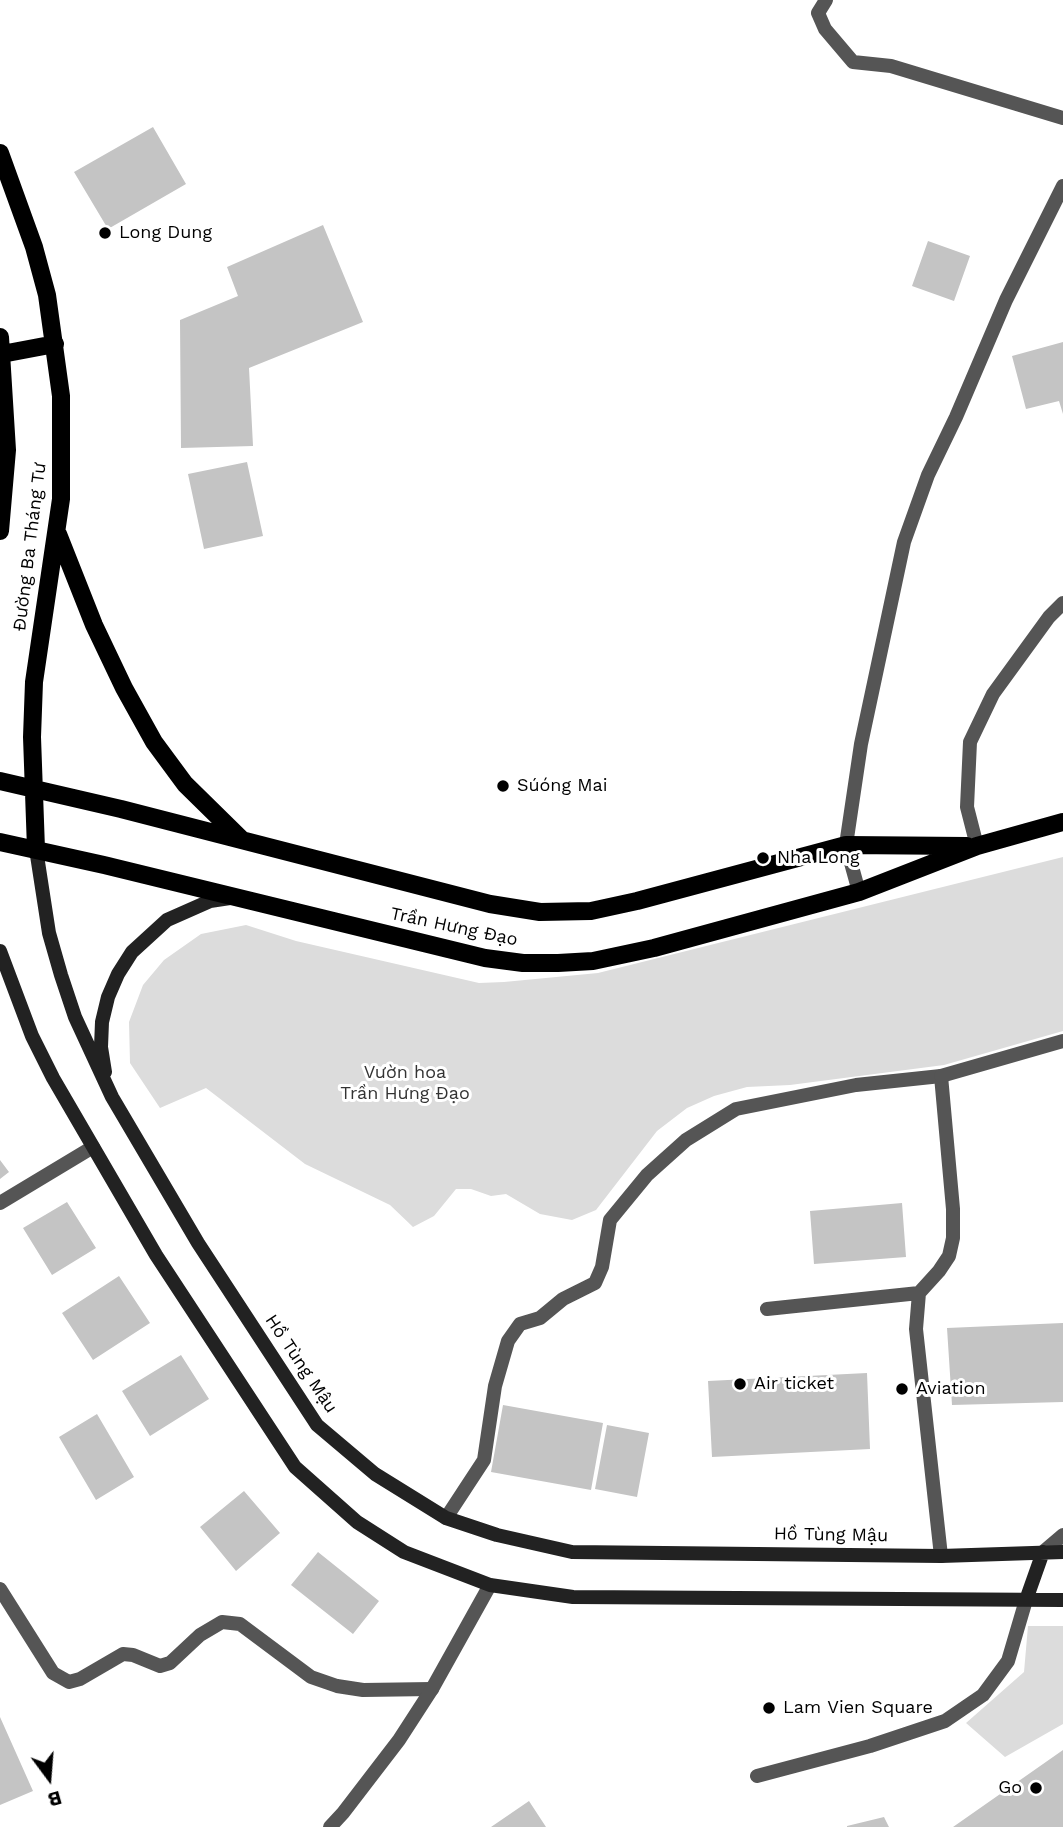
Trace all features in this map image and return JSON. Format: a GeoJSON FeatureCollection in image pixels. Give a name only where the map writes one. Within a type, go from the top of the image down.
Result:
{"type":"FeatureCollection","features":[{"type":"Feature","properties":{"kind":"main road","name":"Đường Ba Tháng Tư"},"geometry":{"type":"LineString","coordinates":[[0,153],[34,247],[47,295],[61,396],[63,447],[57,532],[34,682],[32,737],[36,849]]}},
{"type":"Feature","properties":{"kind":"main road"},"geometry":{"type":"LineString","coordinates":[[1,352],[55,344]]}},
{"type":"Feature","properties":{"kind":"main road","name":"Đường Ba Tháng Tư"},"geometry":{"type":"LineString","coordinates":[[0,531],[7,450],[1,352]]}},
{"type":"Feature","properties":{"kind":"main road"},"geometry":{"type":"LineString","coordinates":[[57,532],[99,635],[154,742],[185,784],[244,842]]}},
{"type":"Feature","properties":{"kind":"main road","name":"Trần Hưng Đạo"},"geometry":{"type":"LineString","coordinates":[[0,781],[33,787],[490,904],[540,912],[591,911],[846,845],[977,846]]}},
{"type":"Feature","properties":{"kind":"main road","name":"Trần Hưng Đạo"},"geometry":{"type":"LineString","coordinates":[[0,842],[485,958],[523,963],[558,963],[593,961],[654,948],[859,892],[977,846],[1063,822]]}},
{"type":"Feature","properties":{"kind":"main road","name":"Hồ Tùng Mậu"},"geometry":{"type":"LineString","coordinates":[[36,849],[49,933],[61,975],[75,1017],[112,1097],[198,1243],[317,1425],[375,1474],[446,1518],[497,1535],[572,1552],[941,1556],[1063,1552]]}},
{"type":"Feature","properties":{"kind":"main road"},"geometry":{"type":"LineString","coordinates":[[112,1097],[101,1047],[102,1022],[108,997],[118,974],[132,952],[167,920],[210,901],[233,897]]}},
{"type":"Feature","properties":{"kind":"main road"},"geometry":{"type":"LineString","coordinates":[[0,951],[32,1036],[52,1078],[156,1255],[295,1467],[357,1522],[404,1552],[490,1585],[573,1597],[1063,1600]]}},
{"type":"Feature","properties":{"kind":"main road"},"geometry":{"type":"LineString","coordinates":[[1026,1600],[1044,1552]]}},
{"type":"Feature","properties":{"kind":"street"},"geometry":{"type":"LineString","coordinates":[[826,0],[818,13],[825,29],[853,62],[891,66],[1063,118]]}},
{"type":"Feature","properties":{"kind":"street"},"geometry":{"type":"LineString","coordinates":[[859,892],[846,845],[862,744],[904,542],[928,475],[1006,300],[1063,187]]}},
{"type":"Feature","properties":{"kind":"street"},"geometry":{"type":"LineString","coordinates":[[977,846],[967,807],[970,742],[993,694],[1049,617],[1063,603]]}},
{"type":"Feature","properties":{"kind":"street"},"geometry":{"type":"LineString","coordinates":[[446,1518],[484,1461],[495,1386],[508,1341],[520,1324],[540,1318],[564,1299],[596,1283],[602,1267],[610,1220],[647,1175],[685,1140],[736,1109],[856,1085],[941,1076],[1063,1041]]}},
{"type":"Feature","properties":{"kind":"street"},"geometry":{"type":"LineString","coordinates":[[941,1076],[953,1209],[953,1238],[949,1256],[939,1272],[919,1293],[916,1329],[941,1556]]}},
{"type":"Feature","properties":{"kind":"street"},"geometry":{"type":"LineString","coordinates":[[0,1203],[93,1147]]}},
{"type":"Feature","properties":{"kind":"street"},"geometry":{"type":"LineString","coordinates":[[768,1309],[919,1293]]}},
{"type":"Feature","properties":{"kind":"street"},"geometry":{"type":"LineString","coordinates":[[1044,1552],[1063,1535]]}},
{"type":"Feature","properties":{"kind":"street"},"geometry":{"type":"LineString","coordinates":[[330,1827],[399,1740],[432,1689],[490,1585]]}},
{"type":"Feature","properties":{"kind":"street"},"geometry":{"type":"LineString","coordinates":[[0,1589],[53,1673],[69,1682],[123,1654],[133,1655],[160,1666],[170,1663],[200,1635],[222,1622],[240,1624],[311,1677],[337,1686],[363,1690],[432,1689]]}},
{"type":"Feature","properties":{"kind":"street"},"geometry":{"type":"LineString","coordinates":[[757,1776],[870,1746],[945,1721],[983,1695],[1009,1661],[1026,1600]]}},
{"type":"Feature","properties":{"kind":"green space","name":"Vườn hoa Trần Hưng Đạo"},"geometry":{"type":"Polygon","coordinates":[[[1063,857],[1063,1031],[944,1065],[790,1085],[747,1087],[714,1096],[687,1108],[657,1131],[596,1210],[572,1220],[540,1214],[506,1194],[491,1196],[471,1189],[456,1189],[434,1216],[413,1227],[390,1205],[305,1164],[206,1088],[160,1108],[130,1063],[129,1022],[143,985],[164,960],[201,934],[246,925],[296,941],[479,983],[504,982],[598,973],[1063,857]]]}},
{"type":"Feature","properties":{"kind":"green space"},"geometry":{"type":"Polygon","coordinates":[[[1028,1626],[1063,1626],[1063,1724],[1005,1757],[966,1723],[1024,1672],[1028,1626]]]}},
{"type":"Feature","properties":{"kind":"building"},"geometry":{"type":"Polygon","coordinates":[[[153,127],[186,184],[108,229],[74,172],[153,127]]]}},
{"type":"Feature","properties":{"kind":"building"},"geometry":{"type":"Polygon","coordinates":[[[323,225],[363,322],[249,368],[253,446],[181,448],[180,320],[238,296],[227,267],[323,225]]]}},
{"type":"Feature","properties":{"kind":"building"},"geometry":{"type":"Polygon","coordinates":[[[928,241],[970,256],[954,301],[912,286],[928,241]]]}},
{"type":"Feature","properties":{"kind":"building"},"geometry":{"type":"Polygon","coordinates":[[[1063,342],[1063,414],[1059,401],[1026,409],[1012,356],[1063,342]]]}},
{"type":"Feature","properties":{"kind":"building"},"geometry":{"type":"Polygon","coordinates":[[[247,462],[263,536],[204,549],[188,474],[247,462]]]}},
{"type":"Feature","properties":{"kind":"building"},"geometry":{"type":"Polygon","coordinates":[[[0,1160],[9,1172],[0,1179],[0,1160]]]}},
{"type":"Feature","properties":{"kind":"building"},"geometry":{"type":"Polygon","coordinates":[[[67,1202],[96,1248],[52,1275],[23,1228],[67,1202]]]}},
{"type":"Feature","properties":{"kind":"building"},"geometry":{"type":"Polygon","coordinates":[[[902,1203],[906,1257],[814,1264],[810,1211],[902,1203]]]}},
{"type":"Feature","properties":{"kind":"building"},"geometry":{"type":"Polygon","coordinates":[[[119,1276],[150,1323],[93,1360],[62,1313],[119,1276]]]}},
{"type":"Feature","properties":{"kind":"building"},"geometry":{"type":"Polygon","coordinates":[[[1063,1323],[1063,1402],[952,1405],[947,1328],[1063,1323]]]}},
{"type":"Feature","properties":{"kind":"building"},"geometry":{"type":"Polygon","coordinates":[[[181,1355],[209,1399],[150,1436],[122,1391],[181,1355]]]}},
{"type":"Feature","properties":{"kind":"building"},"geometry":{"type":"Polygon","coordinates":[[[867,1373],[870,1449],[712,1457],[708,1381],[867,1373]]]}},
{"type":"Feature","properties":{"kind":"building"},"geometry":{"type":"Polygon","coordinates":[[[503,1405],[603,1423],[591,1490],[491,1472],[503,1405]]]}},
{"type":"Feature","properties":{"kind":"building"},"geometry":{"type":"Polygon","coordinates":[[[97,1414],[134,1477],[96,1500],[59,1437],[97,1414]]]}},
{"type":"Feature","properties":{"kind":"building"},"geometry":{"type":"Polygon","coordinates":[[[607,1425],[649,1433],[637,1497],[595,1489],[607,1425]]]}},
{"type":"Feature","properties":{"kind":"building"},"geometry":{"type":"Polygon","coordinates":[[[244,1491],[280,1533],[236,1571],[200,1527],[244,1491]]]}},
{"type":"Feature","properties":{"kind":"building"},"geometry":{"type":"Polygon","coordinates":[[[318,1552],[379,1601],[353,1634],[291,1585],[318,1552]]]}},
{"type":"Feature","properties":{"kind":"building"},"geometry":{"type":"Polygon","coordinates":[[[0,1717],[33,1791],[0,1805],[0,1717]]]}},
{"type":"Feature","properties":{"kind":"building","name":"Go"},"geometry":{"type":"Polygon","coordinates":[[[1063,1750],[1063,1827],[953,1827],[1063,1750]]]}},
{"type":"Feature","properties":{"kind":"building"},"geometry":{"type":"Polygon","coordinates":[[[529,1801],[546,1827],[491,1827],[529,1801]]]}},
{"type":"Feature","properties":{"kind":"building"},"geometry":{"type":"Polygon","coordinates":[[[884,1817],[889,1827],[847,1827],[847,1826],[884,1817]]]}},
{"type":"Feature","properties":{"kind":"place","name":"Long Dung"},"geometry":{"type":"Point","coordinates":[105,233]}},
{"type":"Feature","properties":{"kind":"place","name":"Súóng Mai"},"geometry":{"type":"Point","coordinates":[503,786]}},
{"type":"Feature","properties":{"kind":"place","name":"Nha Long"},"geometry":{"type":"Point","coordinates":[763,858]}},
{"type":"Feature","properties":{"kind":"place","name":"Air ticket"},"geometry":{"type":"Point","coordinates":[740,1384]}},
{"type":"Feature","properties":{"kind":"place","name":"Aviation"},"geometry":{"type":"Point","coordinates":[902,1389]}},
{"type":"Feature","properties":{"kind":"place","name":"Lam Vien Square"},"geometry":{"type":"Point","coordinates":[769,1708]}},
{"type":"Feature","properties":{"kind":"place","name":"Go"},"geometry":{"type":"Point","coordinates":[1036,1788]}}]}
